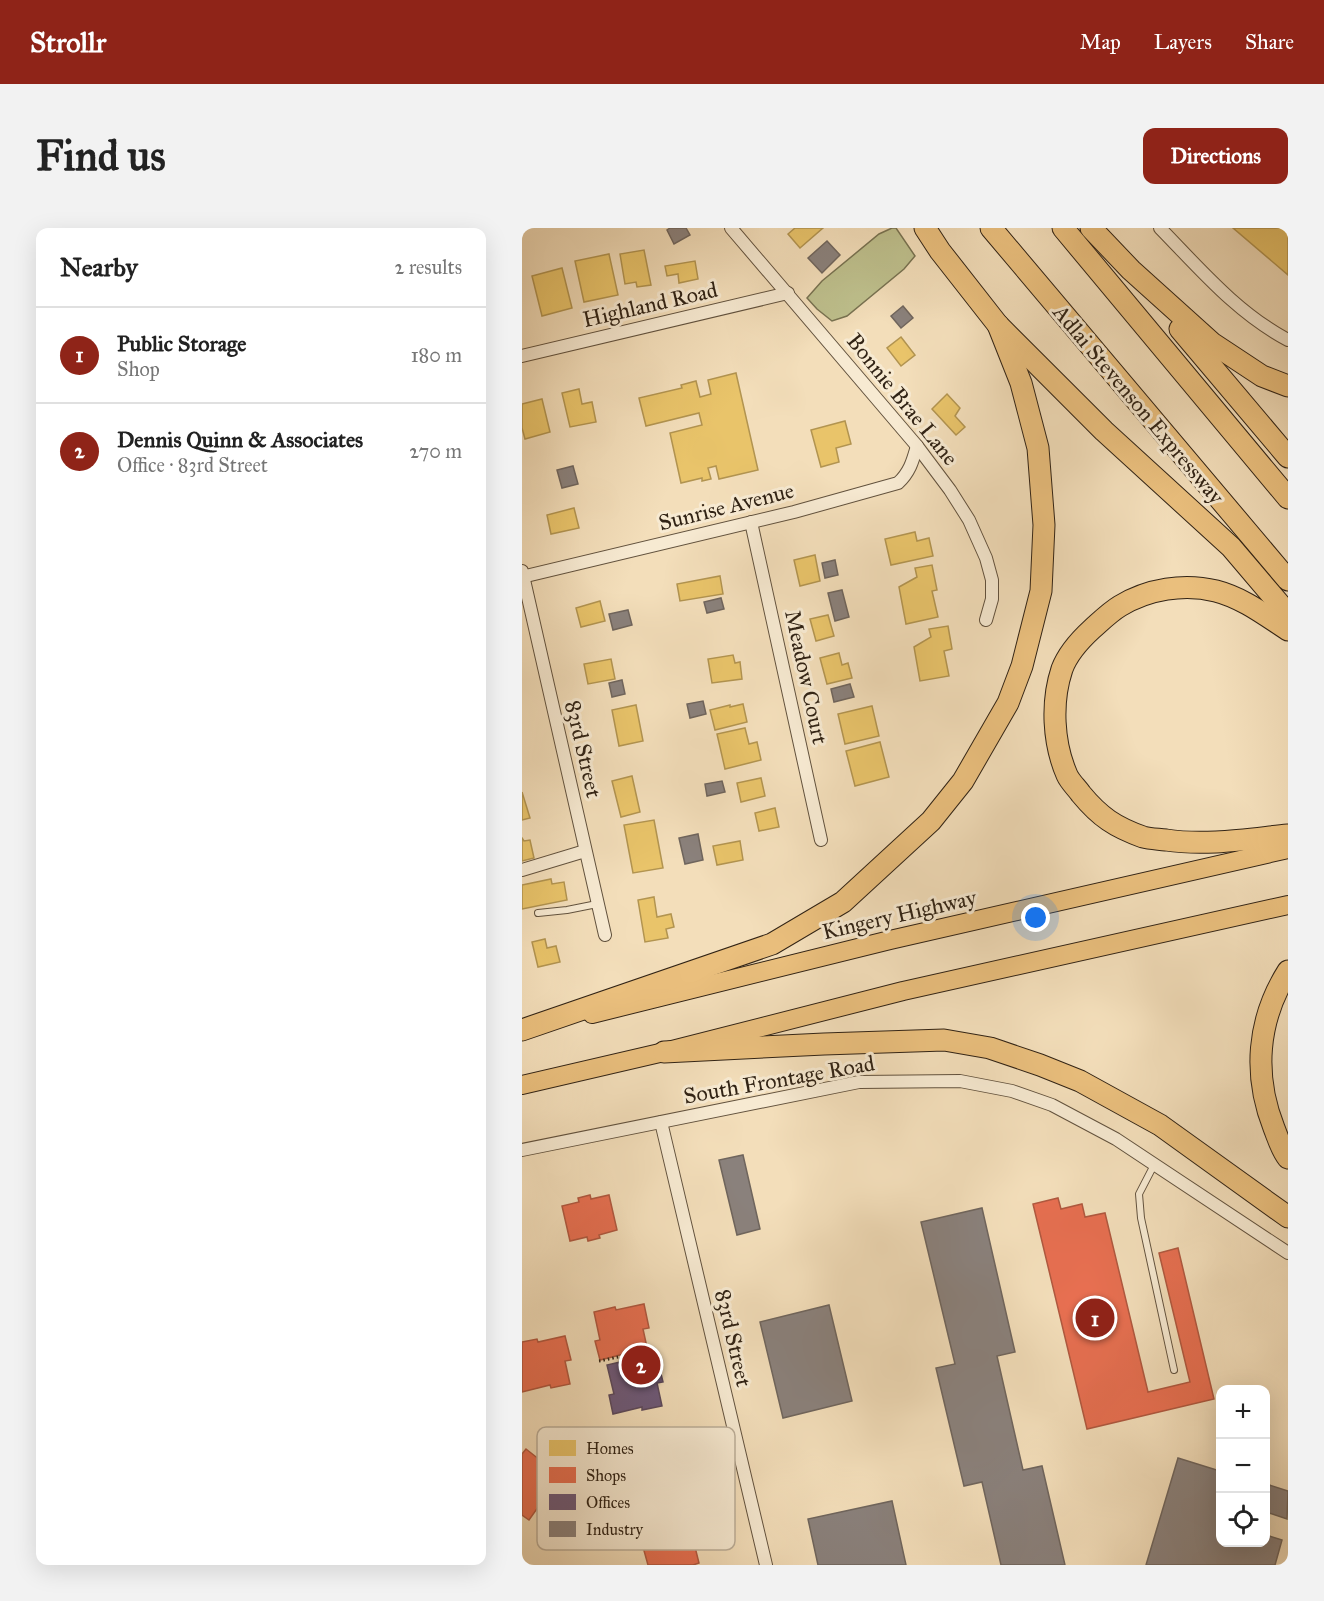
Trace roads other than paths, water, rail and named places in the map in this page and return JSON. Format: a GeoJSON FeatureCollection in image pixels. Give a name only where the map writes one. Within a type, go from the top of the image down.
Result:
{"type":"FeatureCollection","features":[{"type":"Feature","properties":{"kind":"highway"},"geometry":{"type":"LineString","coordinates":[[925,228],[940,251],[998,324],[1104,431],[1231,547],[1288,614]]}},
{"type":"Feature","properties":{"kind":"highway","name":"Adlai Stevenson Expressway"},"geometry":{"type":"LineString","coordinates":[[991,228],[1288,580]]}},
{"type":"Feature","properties":{"kind":"highway"},"geometry":{"type":"LineString","coordinates":[[1063,228],[1288,498]]}},
{"type":"Feature","properties":{"kind":"highway"},"geometry":{"type":"LineString","coordinates":[[1091,228],[1131,270],[1288,457]]}},
{"type":"Feature","properties":{"kind":"highway"},"geometry":{"type":"LineString","coordinates":[[1131,270],[1212,343],[1262,376],[1288,386]]}},
{"type":"Feature","properties":{"kind":"highway"},"geometry":{"type":"LineString","coordinates":[[522,1031],[772,944],[843,902],[931,821],[963,781],[1008,703],[1022,666],[1041,591],[1044,525],[1038,448],[1021,383],[998,324]]}},
{"type":"Feature","properties":{"kind":"highway"},"geometry":{"type":"LineString","coordinates":[[1288,630],[1246,602],[1216,591],[1167,588],[1143,594],[1119,606],[1079,641],[1063,667],[1057,690],[1055,714],[1058,745],[1068,777],[1098,813],[1114,825],[1145,838],[1178,842],[1245,841],[1288,835]]}},
{"type":"Feature","properties":{"kind":"highway"},"geometry":{"type":"LineString","coordinates":[[1288,971],[1278,986],[1266,1017],[1260,1050],[1262,1087],[1271,1122],[1288,1158]]}},
{"type":"Feature","properties":{"kind":"highway"},"geometry":{"type":"LineString","coordinates":[[664,1052],[944,1040],[990,1048],[1080,1081],[1160,1125],[1288,1217]]}},
{"type":"Feature","properties":{"kind":"main road","name":"Kingery Highway"},"geometry":{"type":"LineString","coordinates":[[522,1031],[890,940],[1288,849]]}},
{"type":"Feature","properties":{"kind":"main road"},"geometry":{"type":"LineString","coordinates":[[522,1085],[664,1052],[903,991],[1288,905]]}},
{"type":"Feature","properties":{"kind":"street","name":"Bonnie Brae Lane"},"geometry":{"type":"LineString","coordinates":[[731,228],[917,446],[950,490],[969,520],[986,558],[992,580],[992,599],[986,620]]}},
{"type":"Feature","properties":{"kind":"street"},"geometry":{"type":"LineString","coordinates":[[1160,228],[1220,290],[1245,312],[1288,340]]}},
{"type":"Feature","properties":{"kind":"street","name":"Highland Road"},"geometry":{"type":"LineString","coordinates":[[522,356],[788,293]]}},
{"type":"Feature","properties":{"kind":"street","name":"Sunrise Avenue"},"geometry":{"type":"LineString","coordinates":[[522,575],[751,522],[898,483],[906,476],[917,446]]}},
{"type":"Feature","properties":{"kind":"street","name":"Meadow Court"},"geometry":{"type":"LineString","coordinates":[[751,522],[821,840]]}},
{"type":"Feature","properties":{"kind":"street","name":"83rd Street"},"geometry":{"type":"LineString","coordinates":[[522,575],[605,935]]}},
{"type":"Feature","properties":{"kind":"street"},"geometry":{"type":"LineString","coordinates":[[522,870],[585,851]]}},
{"type":"Feature","properties":{"kind":"street","name":"South Frontage Road"},"geometry":{"type":"LineString","coordinates":[[522,1150],[859,1082],[960,1080],[1012,1091],[1052,1105],[1116,1139],[1288,1253]]}},
{"type":"Feature","properties":{"kind":"street","name":"83rd Street"},"geometry":{"type":"LineString","coordinates":[[661,1122],[733,1427]]}},
{"type":"Feature","properties":{"kind":"street","name":"83rd Street"},"geometry":{"type":"LineString","coordinates":[[735,1434],[766,1565]]}},
{"type":"Feature","properties":{"kind":"lane"},"geometry":{"type":"LineString","coordinates":[[538,914],[597,904]]}},
{"type":"Feature","properties":{"kind":"lane"},"geometry":{"type":"LineString","coordinates":[[1154,1164],[1139,1194],[1141,1218],[1174,1370]]}},
{"type":"Feature","properties":{"kind":"place","name":"Public Storage"},"geometry":{"type":"Point","coordinates":[1095,1318]}},
{"type":"Feature","properties":{"kind":"place","name":"Dennis Quinn & Associates"},"geometry":{"type":"Point","coordinates":[641,1365]}}]}
